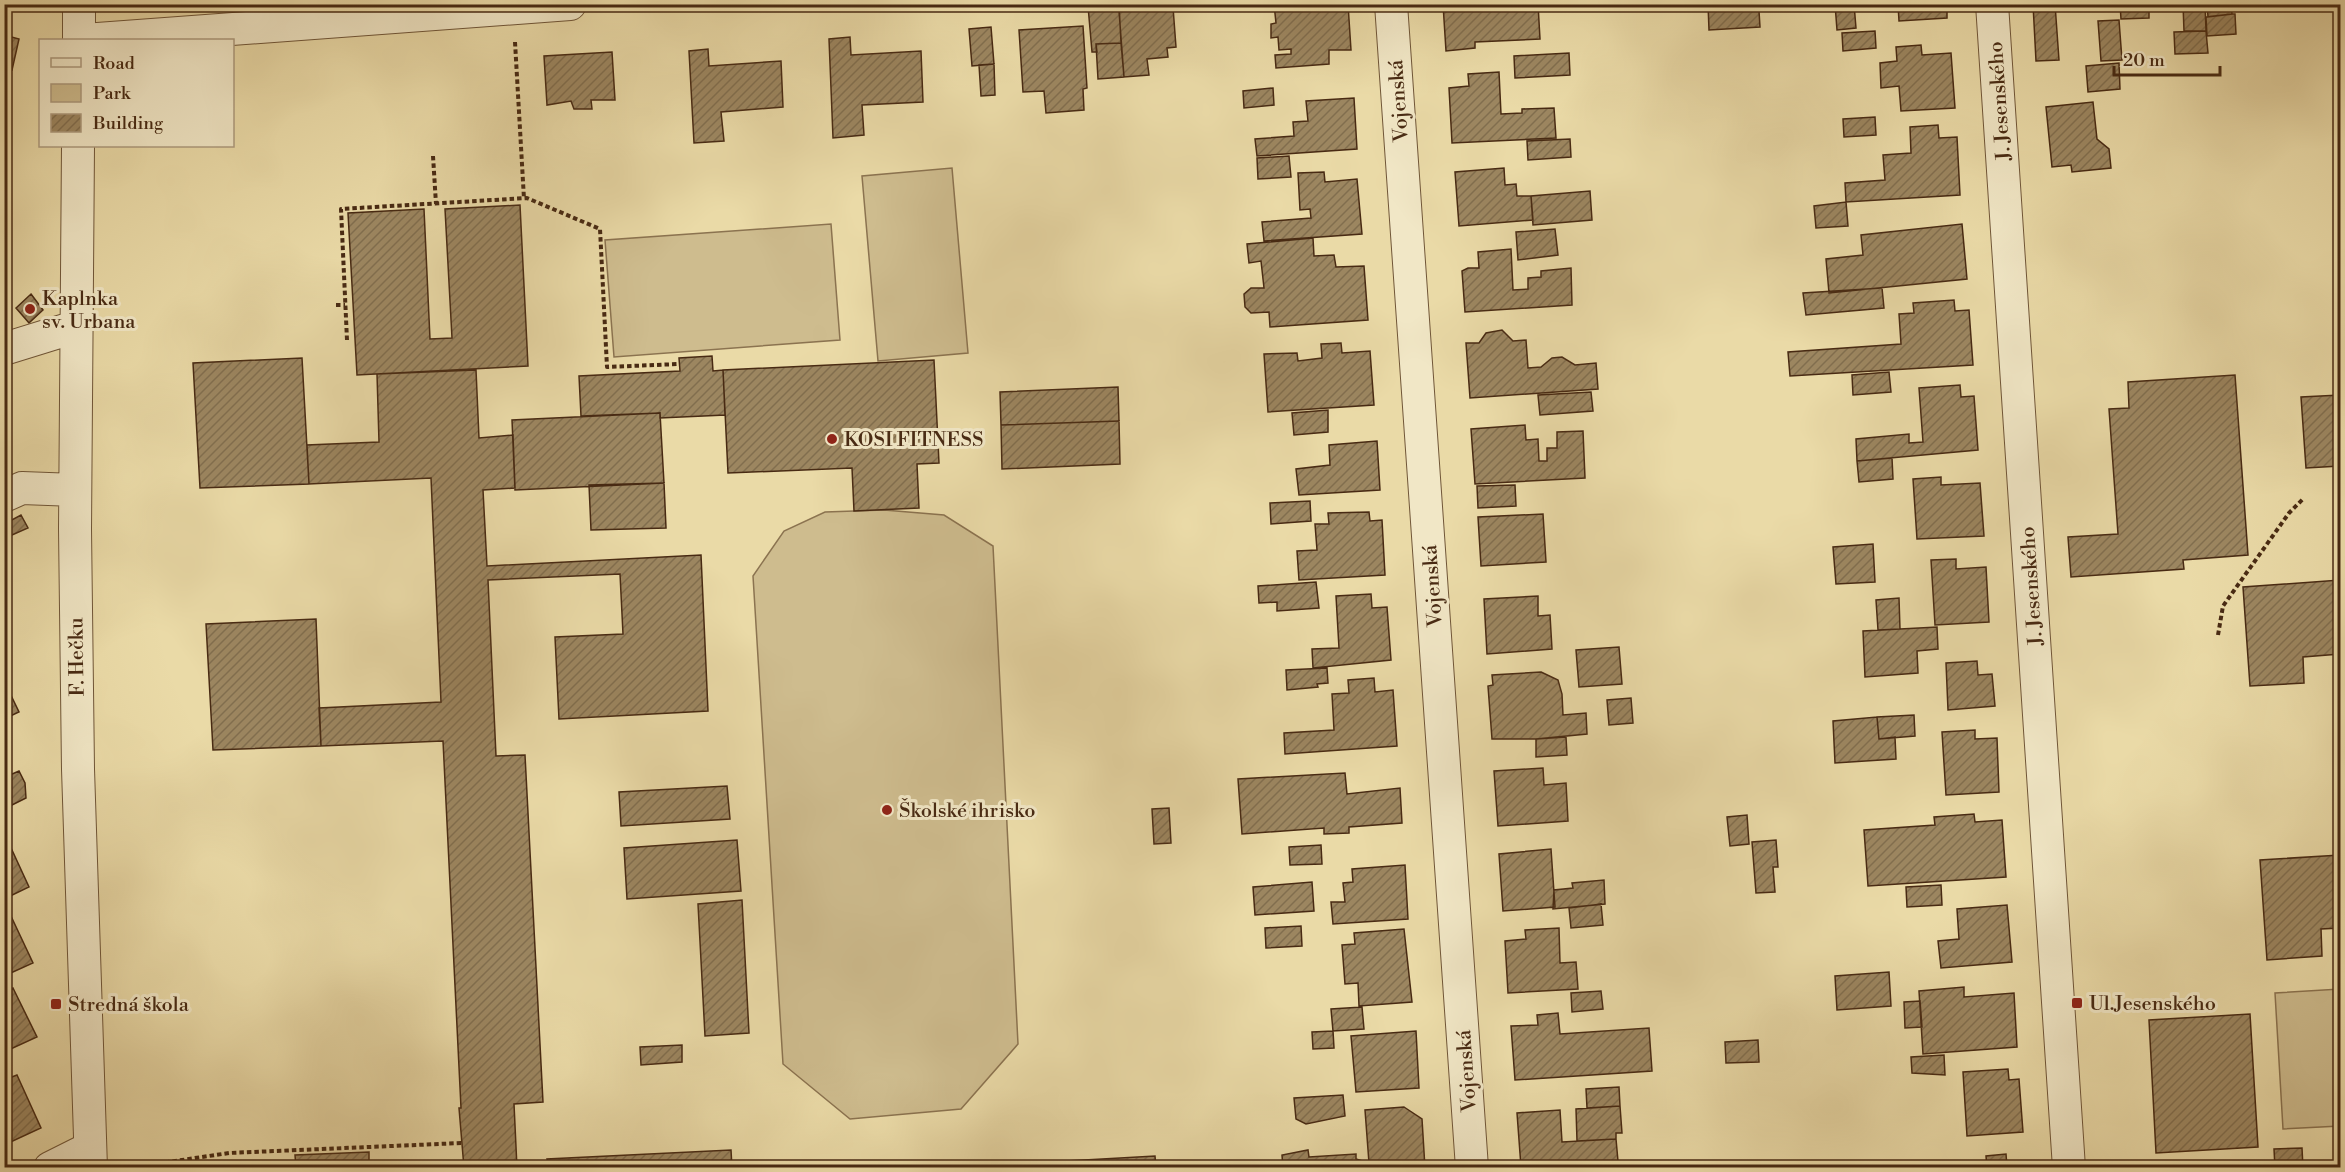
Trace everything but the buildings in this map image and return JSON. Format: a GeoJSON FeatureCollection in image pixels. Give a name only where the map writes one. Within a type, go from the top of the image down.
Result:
{"type":"FeatureCollection","features":[{"type":"Feature","properties":{"kind":"street"},"geometry":{"type":"LineString","coordinates":[[80,4],[82,39]]}},
{"type":"Feature","properties":{"kind":"street"},"geometry":{"type":"LineString","coordinates":[[96,39],[570,4]]}},
{"type":"Feature","properties":{"kind":"street","name":"Vojenská"},"geometry":{"type":"LineString","coordinates":[[1391,4],[1472,1167]]}},
{"type":"Feature","properties":{"kind":"street","name":"J. Jesenského"},"geometry":{"type":"LineString","coordinates":[[1992,4],[2069,1167]]}},
{"type":"Feature","properties":{"kind":"street","name":"F. Hečku"},"geometry":{"type":"LineString","coordinates":[[78,147],[75,490],[78,769],[90,1158]]}},
{"type":"Feature","properties":{"kind":"street"},"geometry":{"type":"LineString","coordinates":[[4,349],[75,327]]}},
{"type":"Feature","properties":{"kind":"street"},"geometry":{"type":"LineString","coordinates":[[4,496],[22,488],[75,490]]}},
{"type":"Feature","properties":{"kind":"street"},"geometry":{"type":"LineString","coordinates":[[50,1167],[90,1158]]}},
{"type":"Feature","properties":{"kind":"path"},"geometry":{"type":"LineString","coordinates":[[515,32],[524,199]]}},
{"type":"Feature","properties":{"kind":"path"},"geometry":{"type":"LineString","coordinates":[[433,156],[436,204]]}},
{"type":"Feature","properties":{"kind":"path"},"geometry":{"type":"LineString","coordinates":[[347,340],[341,209],[524,199],[600,229],[607,367],[679,364]]}},
{"type":"Feature","properties":{"kind":"path"},"geometry":{"type":"LineString","coordinates":[[336,305],[345,305]]}},
{"type":"Feature","properties":{"kind":"path"},"geometry":{"type":"LineString","coordinates":[[2218,635],[2223,606],[2289,513],[2303,499]]}},
{"type":"Feature","properties":{"kind":"path"},"geometry":{"type":"LineString","coordinates":[[128,1167],[229,1153],[462,1143]]}},
{"type":"Feature","properties":{"kind":"green space"},"geometry":{"type":"Polygon","coordinates":[[[952,168],[968,353],[878,361],[862,176],[952,168]]]}},
{"type":"Feature","properties":{"kind":"green space"},"geometry":{"type":"Polygon","coordinates":[[[831,224],[840,340],[614,357],[605,240],[831,224]]]}},
{"type":"Feature","properties":{"kind":"green space","name":"Školské ihrisko"},"geometry":{"type":"Polygon","coordinates":[[[884,510],[944,515],[993,546],[1018,1044],[961,1109],[850,1119],[783,1064],[753,576],[784,531],[825,512],[884,510]]]}},
{"type":"Feature","properties":{"kind":"green space"},"geometry":{"type":"Polygon","coordinates":[[[2340,989],[2340,1126],[2283,1129],[2275,993],[2340,989]]]}},
{"type":"Feature","properties":{"kind":"place","name":"Kaplnka sv. Urbana"},"geometry":{"type":"Point","coordinates":[30,309]}},
{"type":"Feature","properties":{"kind":"place","name":"KOSI FITNESS"},"geometry":{"type":"Point","coordinates":[832,439]}},
{"type":"Feature","properties":{"kind":"place","name":"Školské ihrisko"},"geometry":{"type":"Point","coordinates":[887,810]}},
{"type":"Feature","properties":{"kind":"place","name":"Ul.Jesenského"},"geometry":{"type":"Point","coordinates":[2077,1003]}},
{"type":"Feature","properties":{"kind":"place","name":"Stredná škola"},"geometry":{"type":"Point","coordinates":[56,1004]}}]}
